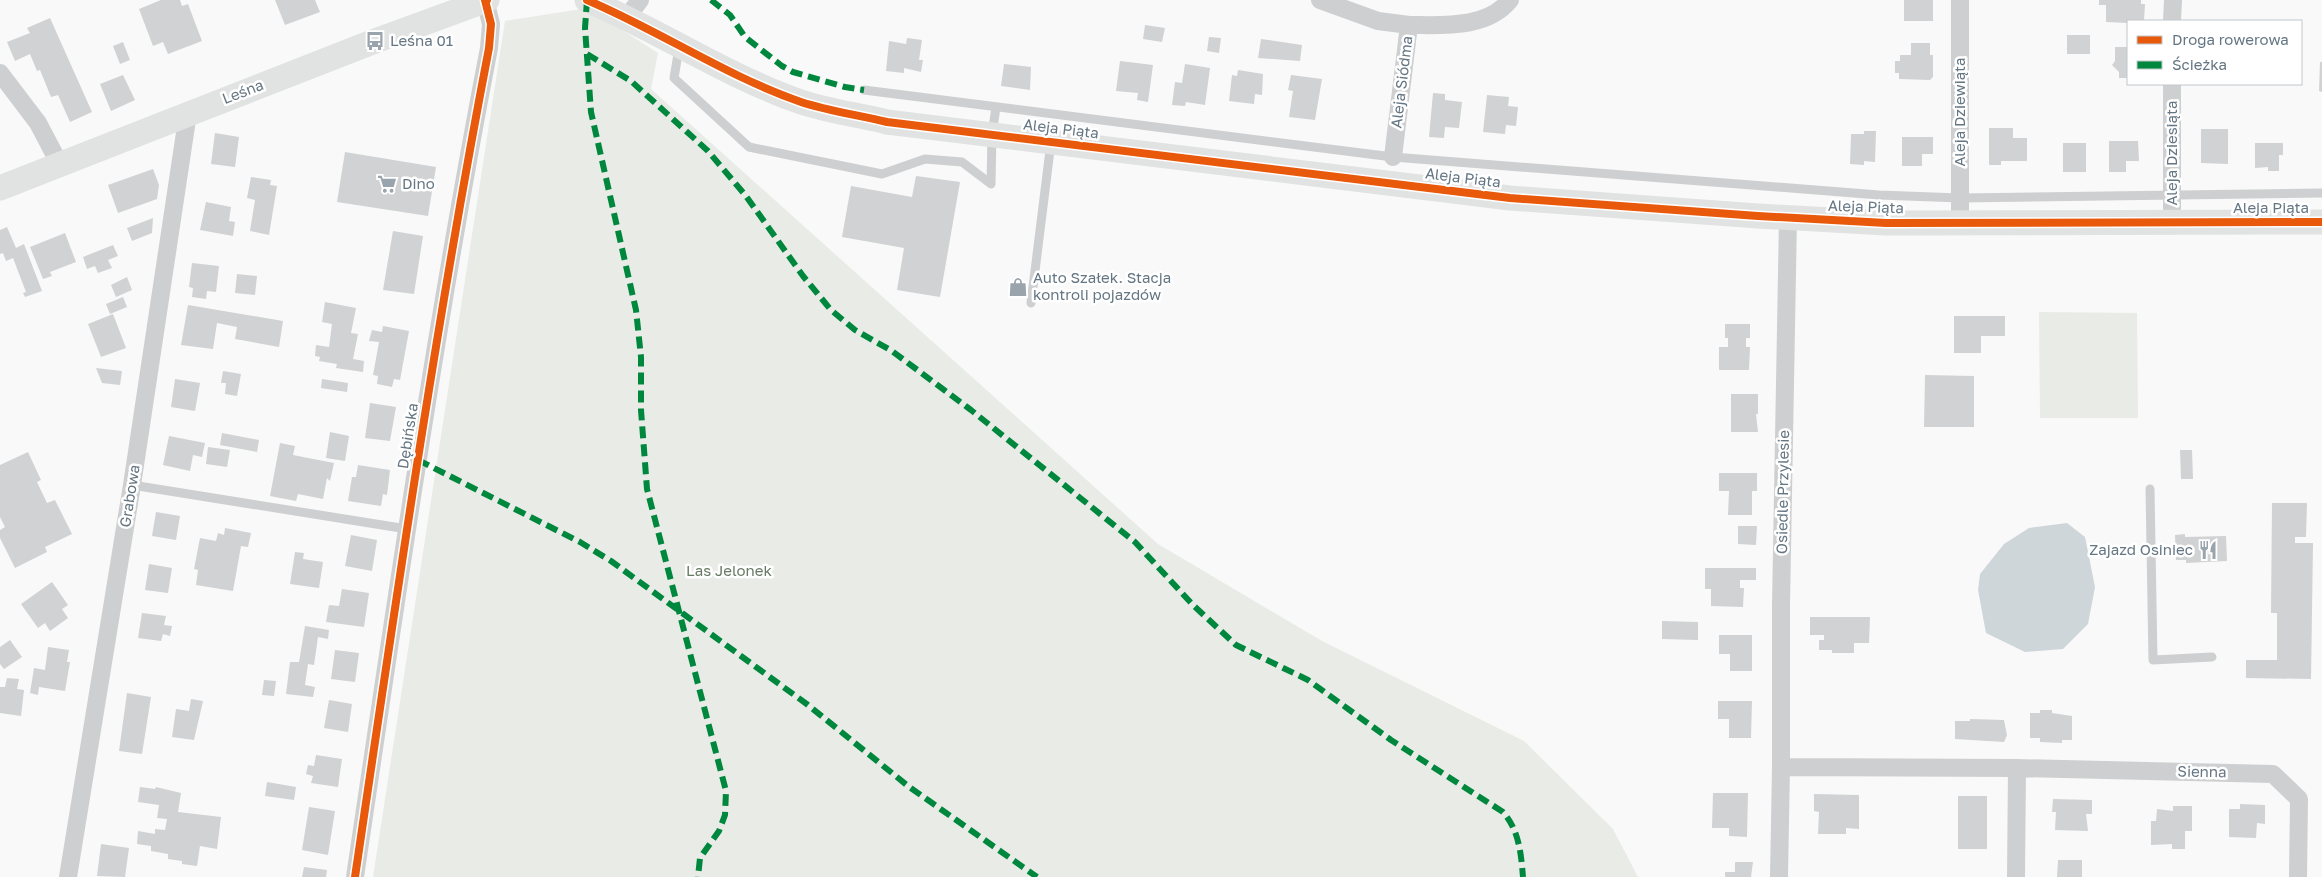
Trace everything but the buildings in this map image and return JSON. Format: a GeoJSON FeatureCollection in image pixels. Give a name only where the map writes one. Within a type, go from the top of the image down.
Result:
{"type":"FeatureCollection","features":[{"type":"Feature","properties":{"kind":"street","name":"Leśna"},"geometry":{"type":"LineString","coordinates":[[0,188],[420,23],[486,0]]}},
{"type":"Feature","properties":{"kind":"street","name":"Dębińska"},"geometry":{"type":"LineString","coordinates":[[355,877],[407,529],[457,218],[489,48],[491,24],[486,0]]}},
{"type":"Feature","properties":{"kind":"street"},"geometry":{"type":"LineString","coordinates":[[587,0],[633,8]]}},
{"type":"Feature","properties":{"kind":"street"},"geometry":{"type":"LineString","coordinates":[[1320,0],[1378,21],[1409,25]]}},
{"type":"Feature","properties":{"kind":"street","name":"Aleja Siódma"},"geometry":{"type":"LineString","coordinates":[[1394,157],[1409,25],[1444,25],[1476,20],[1502,9],[1510,0]]}},
{"type":"Feature","properties":{"kind":"street","name":"Aleja Dziewiąta"},"geometry":{"type":"LineString","coordinates":[[1960,0],[1960,223]]}},
{"type":"Feature","properties":{"kind":"street"},"geometry":{"type":"LineString","coordinates":[[2172,0],[2172,20]]}},
{"type":"Feature","properties":{"kind":"street","name":"Aleja Piąta"},"geometry":{"type":"LineString","coordinates":[[633,8],[680,45],[722,68],[802,102],[887,122],[1510,198],[1886,222],[2322,222]]}},
{"type":"Feature","properties":{"kind":"street"},"geometry":{"type":"LineString","coordinates":[[0,72],[38,123],[60,165]]}},
{"type":"Feature","properties":{"kind":"street","name":"Aleja Dziesiąta"},"geometry":{"type":"LineString","coordinates":[[2172,85],[2172,222]]}},
{"type":"Feature","properties":{"kind":"street","name":"Grabowa"},"geometry":{"type":"LineString","coordinates":[[68,877],[132,485],[188,113]]}},
{"type":"Feature","properties":{"kind":"street","name":"Osiedle Przylesie"},"geometry":{"type":"LineString","coordinates":[[1779,877],[1781,605],[1788,217]]}},
{"type":"Feature","properties":{"kind":"street"},"geometry":{"type":"LineString","coordinates":[[1781,767],[2017,768],[2016,877]]}},
{"type":"Feature","properties":{"kind":"street","name":"Sienna"},"geometry":{"type":"LineString","coordinates":[[2017,768],[2273,774],[2299,799],[2298,877]]}},
{"type":"Feature","properties":{"kind":"lane"},"geometry":{"type":"LineString","coordinates":[[680,45],[674,78],[749,147],[882,174],[924,159],[962,162],[991,184],[992,135],[996,107]]}},
{"type":"Feature","properties":{"kind":"lane"},"geometry":{"type":"LineString","coordinates":[[864,90],[1394,157],[1879,195],[1960,198],[2322,193]]}},
{"type":"Feature","properties":{"kind":"lane"},"geometry":{"type":"LineString","coordinates":[[1032,303],[1051,142]]}},
{"type":"Feature","properties":{"kind":"lane"},"geometry":{"type":"LineString","coordinates":[[132,485],[407,529]]}},
{"type":"Feature","properties":{"kind":"lane"},"geometry":{"type":"LineString","coordinates":[[2150,489],[2153,660],[2212,657]]}},
{"type":"Feature","properties":{"kind":"green space","name":"Las Jelonek"},"geometry":{"type":"Polygon","coordinates":[[[588,8],[658,53],[651,89],[1158,544],[1322,641],[1524,741],[1613,829],[1638,877],[373,877],[505,21],[588,8]]]}},
{"type":"Feature","properties":{"kind":"green space"},"geometry":{"type":"Polygon","coordinates":[[[2039,312],[2137,313],[2138,418],[2040,418],[2039,312]]]}},
{"type":"Feature","properties":{"kind":"shaded area"},"geometry":{"type":"Polygon","coordinates":[[[2067,523],[2085,537],[2095,587],[2088,624],[2063,649],[2025,652],[1986,633],[1978,590],[1980,574],[2004,544],[2029,528],[2067,523]]]}},
{"type":"Feature","properties":{"kind":"marked path"},"geometry":{"type":"LineString","coordinates":[[587,0],[585,28],[591,112],[636,310],[641,357],[641,410],[647,489],[726,791],[725,815],[719,831],[700,858],[698,877]]}},
{"type":"Feature","properties":{"kind":"marked path"},"geometry":{"type":"LineString","coordinates":[[711,0],[730,15],[745,37],[782,66],[793,72],[845,87],[864,90]]}},
{"type":"Feature","properties":{"kind":"marked path"},"geometry":{"type":"LineString","coordinates":[[587,54],[631,81],[708,151],[746,196],[803,276],[831,310],[855,330],[892,351],[971,410],[1135,542],[1193,605],[1236,645],[1308,680],[1391,740],[1503,812],[1516,834],[1523,877]]}},
{"type":"Feature","properties":{"kind":"marked path"},"geometry":{"type":"LineString","coordinates":[[418,460],[580,542],[611,561],[808,705],[908,786],[1037,877]]}},
{"type":"Feature","properties":{"kind":"cycle path"},"geometry":{"type":"LineString","coordinates":[[355,877],[434,358],[489,48],[491,24],[485,0],[487,0]]}},
{"type":"Feature","properties":{"kind":"cycle path"},"geometry":{"type":"LineString","coordinates":[[587,0],[773,91],[811,105],[887,122],[1510,198],[1758,216],[1886,223],[2322,222]]}},
{"type":"Feature","properties":{"kind":"place","name":"Leśna 01"},"geometry":{"type":"Point","coordinates":[375,41]}},
{"type":"Feature","properties":{"kind":"place","name":"Dino"},"geometry":{"type":"Point","coordinates":[387,184]}},
{"type":"Feature","properties":{"kind":"place","name":"Auto Szałek. Stacja kontroli pojazdów"},"geometry":{"type":"Point","coordinates":[1018,287]}},
{"type":"Feature","properties":{"kind":"place","name":"Zajazd Osiniec"},"geometry":{"type":"Point","coordinates":[2208,550]}}]}
